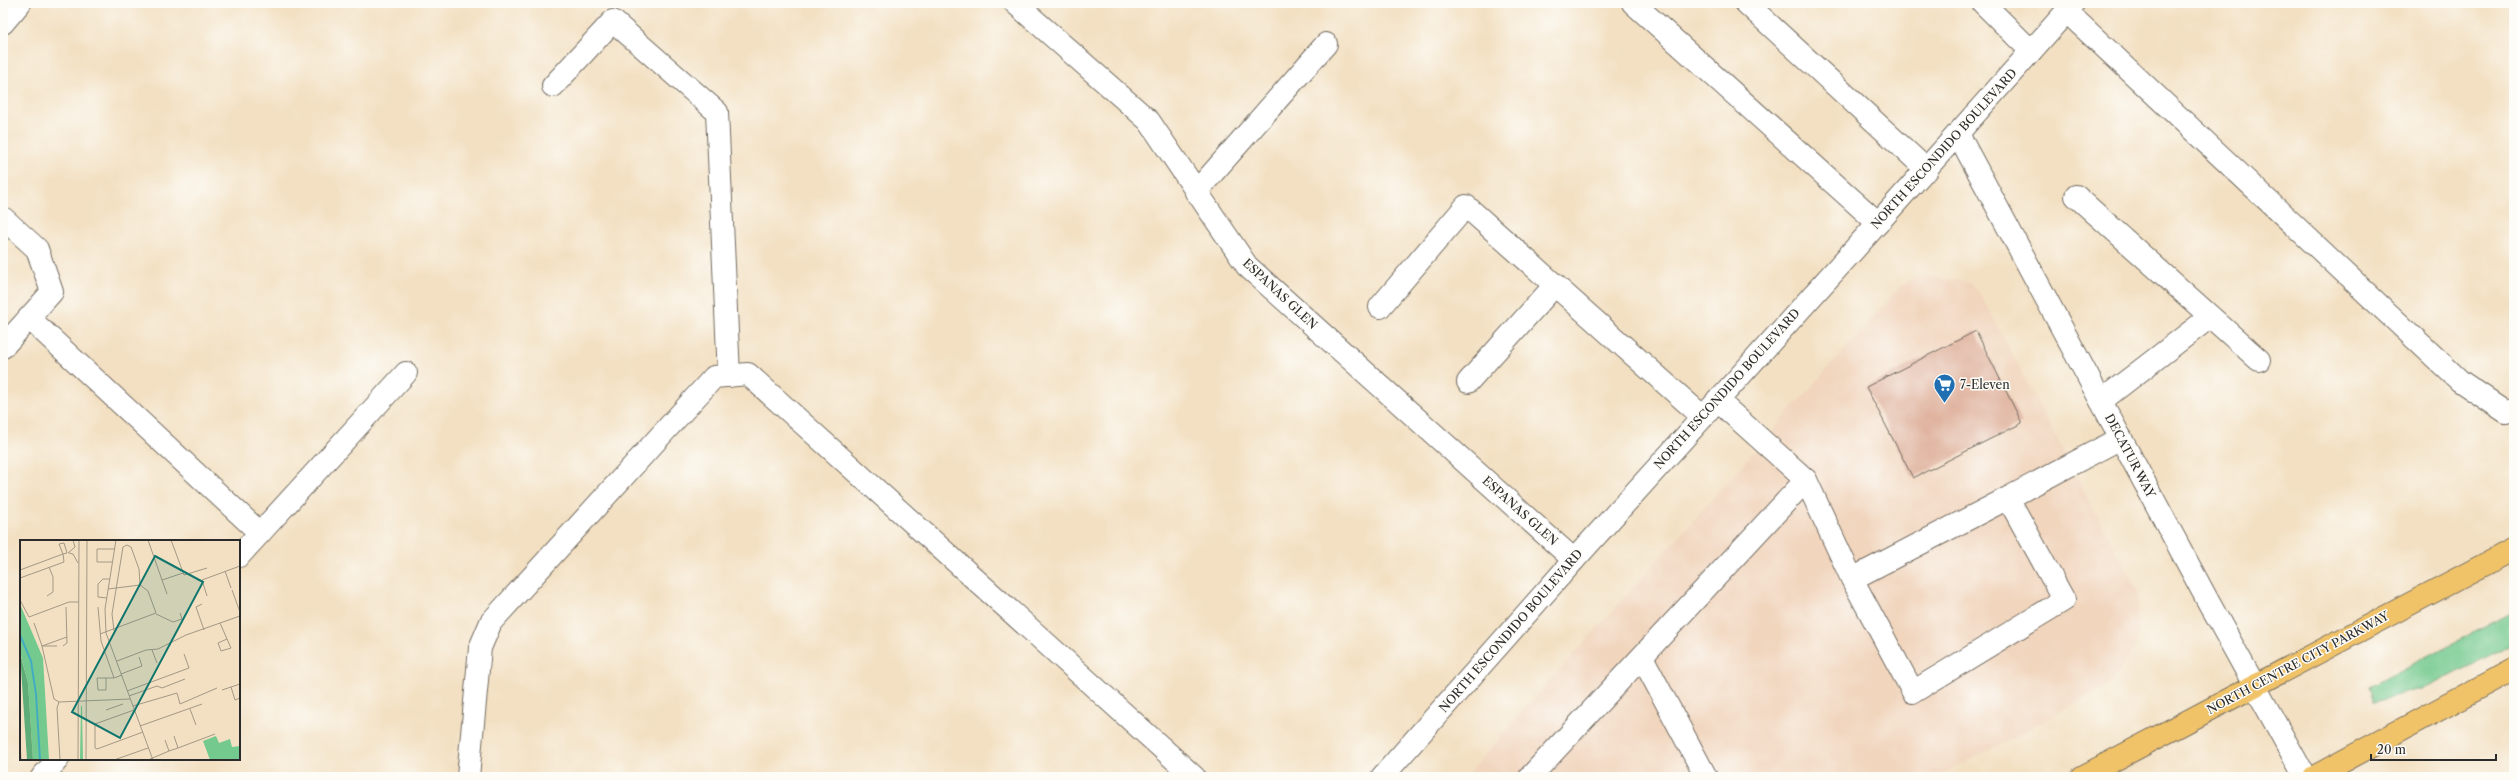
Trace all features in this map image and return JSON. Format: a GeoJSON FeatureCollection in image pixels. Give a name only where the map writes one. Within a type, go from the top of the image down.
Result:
{"type":"FeatureCollection","features":[{"type":"Feature","properties":{"kind":"highway","name":"NORTH CENTRE CITY PARKWAY"},"geometry":{"type":"LineString","coordinates":[[2082,777],[2514,549]]}},
{"type":"Feature","properties":{"kind":"highway"},"geometry":{"type":"LineString","coordinates":[[2314,777],[2514,670]]}},
{"type":"Feature","properties":{"kind":"street"},"geometry":{"type":"LineString","coordinates":[[3,23],[20,3]]}},
{"type":"Feature","properties":{"kind":"street","name":"ESPANAS GLEN"},"geometry":{"type":"LineString","coordinates":[[1015,3],[1149,121],[1247,266],[1574,560]]}},
{"type":"Feature","properties":{"kind":"street"},"geometry":{"type":"LineString","coordinates":[[1633,3],[1878,224]]}},
{"type":"Feature","properties":{"kind":"street"},"geometry":{"type":"LineString","coordinates":[[1746,3],[1926,170]]}},
{"type":"Feature","properties":{"kind":"street"},"geometry":{"type":"LineString","coordinates":[[1983,3],[2031,51]]}},
{"type":"Feature","properties":{"kind":"street"},"geometry":{"type":"LineString","coordinates":[[2070,7],[2460,381],[2506,412],[2514,408]]}},
{"type":"Feature","properties":{"kind":"street","name":"NORTH ESCONDIDO BOULEVARD"},"geometry":{"type":"LineString","coordinates":[[1382,777],[1717,400],[1878,224],[2070,7]]}},
{"type":"Feature","properties":{"kind":"street"},"geometry":{"type":"LineString","coordinates":[[553,86],[613,21],[717,112],[729,376]]}},
{"type":"Feature","properties":{"kind":"street"},"geometry":{"type":"LineString","coordinates":[[1196,192],[1326,44]]}},
{"type":"Feature","properties":{"kind":"street","name":"DECATUR WAY"},"geometry":{"type":"LineString","coordinates":[[1958,134],[2254,687],[2305,777]]}},
{"type":"Feature","properties":{"kind":"street"},"geometry":{"type":"LineString","coordinates":[[2076,196],[2259,360]]}},
{"type":"Feature","properties":{"kind":"street"},"geometry":{"type":"LineString","coordinates":[[1380,307],[1466,206],[1703,417]]}},
{"type":"Feature","properties":{"kind":"street"},"geometry":{"type":"LineString","coordinates":[[3,218],[37,249],[52,292],[3,347]]}},
{"type":"Feature","properties":{"kind":"street"},"geometry":{"type":"LineString","coordinates":[[1468,382],[1555,285]]}},
{"type":"Feature","properties":{"kind":"street"},"geometry":{"type":"LineString","coordinates":[[2101,401],[2210,317]]}},
{"type":"Feature","properties":{"kind":"street"},"geometry":{"type":"LineString","coordinates":[[29,318],[260,533]]}},
{"type":"Feature","properties":{"kind":"street"},"geometry":{"type":"LineString","coordinates":[[240,555],[406,373]]}},
{"type":"Feature","properties":{"kind":"street"},"geometry":{"type":"LineString","coordinates":[[468,777],[480,648],[491,622],[714,377],[748,374],[1194,777]]}},
{"type":"Feature","properties":{"kind":"street"},"geometry":{"type":"LineString","coordinates":[[1717,400],[1806,480],[1852,579],[1913,692],[2064,600],[2008,498]]}},
{"type":"Feature","properties":{"kind":"street"},"geometry":{"type":"LineString","coordinates":[[1852,579],[2121,438]]}},
{"type":"Feature","properties":{"kind":"street"},"geometry":{"type":"LineString","coordinates":[[1530,777],[1806,480]]}},
{"type":"Feature","properties":{"kind":"street"},"geometry":{"type":"LineString","coordinates":[[1642,657],[1706,777]]}},
{"type":"Feature","properties":{"kind":"street"},"geometry":{"type":"LineString","coordinates":[[42,777],[57,760]]}},
{"type":"Feature","properties":{"kind":"shaded area"},"geometry":{"type":"Polygon","coordinates":[[[1921,275],[1972,283],[1987,306],[2138,593],[2138,633],[2134,651],[2109,684],[2019,735],[1936,777],[1465,777],[1903,284],[1921,275]]]}},
{"type":"Feature","properties":{"kind":"green space"},"geometry":{"type":"Polygon","coordinates":[[[2514,611],[2514,643],[2430,686],[2374,702],[2369,687],[2514,611]]]}},
{"type":"Feature","properties":{"kind":"building","name":"7-Eleven"},"geometry":{"type":"Polygon","coordinates":[[[1976,331],[2022,423],[1913,478],[1866,387],[1976,331]]]}},
{"type":"Feature","properties":{"kind":"place","name":"7-Eleven"},"geometry":{"type":"Point","coordinates":[1944,404]}}]}
